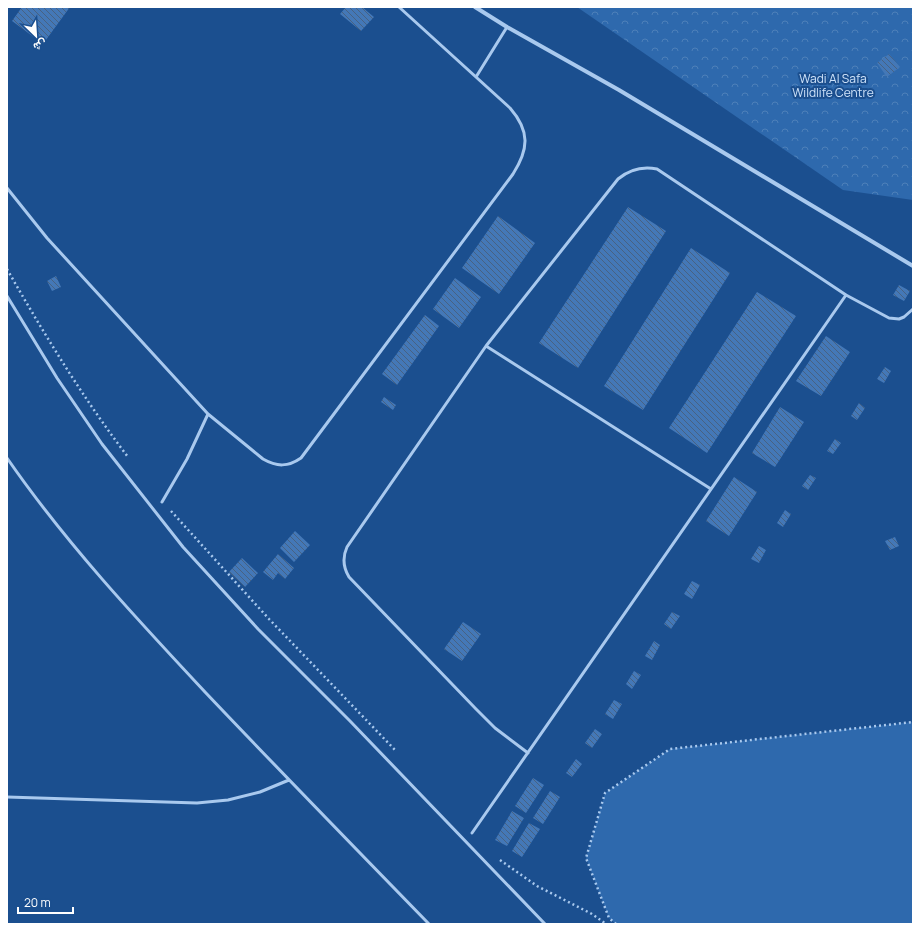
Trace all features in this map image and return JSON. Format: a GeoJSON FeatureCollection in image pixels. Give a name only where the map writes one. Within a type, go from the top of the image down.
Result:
{"type":"FeatureCollection","features":[{"type":"Feature","properties":{"kind":"street"},"geometry":{"type":"LineString","coordinates":[[474,7],[619,90],[913,266]]}},
{"type":"Feature","properties":{"kind":"lane"},"geometry":{"type":"LineString","coordinates":[[7,188],[47,238],[208,414],[263,459],[270,463],[278,466],[294,462],[301,458],[520,164],[524,152],[526,140],[524,128],[518,117],[399,7]]}},
{"type":"Feature","properties":{"kind":"lane"},"geometry":{"type":"LineString","coordinates":[[476,77],[507,27]]}},
{"type":"Feature","properties":{"kind":"lane"},"geometry":{"type":"LineString","coordinates":[[528,753],[495,728],[476,710],[349,577],[344,565],[344,553],[486,346],[618,179],[624,174],[640,168],[657,169],[846,294],[889,318],[899,319],[904,317],[913,309]]}},
{"type":"Feature","properties":{"kind":"lane"},"geometry":{"type":"LineString","coordinates":[[472,833],[846,294]]}},
{"type":"Feature","properties":{"kind":"lane"},"geometry":{"type":"LineString","coordinates":[[7,296],[57,378],[102,444],[183,547],[258,629],[350,721],[545,924]]}},
{"type":"Feature","properties":{"kind":"lane"},"geometry":{"type":"LineString","coordinates":[[486,346],[711,490]]}},
{"type":"Feature","properties":{"kind":"lane"},"geometry":{"type":"LineString","coordinates":[[162,502],[187,459],[208,414]]}},
{"type":"Feature","properties":{"kind":"lane"},"geometry":{"type":"LineString","coordinates":[[7,458],[30,491],[82,557],[138,621],[289,780],[429,924]]}},
{"type":"Feature","properties":{"kind":"lane"},"geometry":{"type":"LineString","coordinates":[[7,797],[196,803],[234,798],[260,792],[289,780]]}},
{"type":"Feature","properties":{"kind":"path"},"geometry":{"type":"LineString","coordinates":[[7,269],[69,372],[113,438],[131,461]]}},
{"type":"Feature","properties":{"kind":"path"},"geometry":{"type":"LineString","coordinates":[[162,502],[269,619],[398,753]]}},
{"type":"Feature","properties":{"kind":"path"},"geometry":{"type":"LineString","coordinates":[[616,924],[609,918],[586,858],[605,793],[670,748],[913,722]]}},
{"type":"Feature","properties":{"kind":"path"},"geometry":{"type":"LineString","coordinates":[[497,856],[537,886],[592,914],[606,924]]}},
{"type":"Feature","properties":{"kind":"green space","name":"Wadi Al Safa Wildlife Centre"},"geometry":{"type":"Polygon","coordinates":[[[577,7],[913,7],[913,200],[843,190],[577,7]]]}},
{"type":"Feature","properties":{"kind":"green space"},"geometry":{"type":"Polygon","coordinates":[[[913,722],[913,924],[616,924],[609,918],[586,858],[605,793],[670,749],[913,722]]]}},
{"type":"Feature","properties":{"kind":"building"},"geometry":{"type":"Polygon","coordinates":[[[22,7],[70,7],[43,44],[12,21],[22,7]]]}},
{"type":"Feature","properties":{"kind":"building"},"geometry":{"type":"Polygon","coordinates":[[[346,7],[362,7],[374,17],[361,31],[340,14],[346,7]]]}},
{"type":"Feature","properties":{"kind":"building"},"geometry":{"type":"Polygon","coordinates":[[[889,54],[900,67],[887,77],[877,63],[889,54]]]}},
{"type":"Feature","properties":{"kind":"building"},"geometry":{"type":"Polygon","coordinates":[[[628,207],[666,231],[578,368],[539,343],[628,207]]]}},
{"type":"Feature","properties":{"kind":"building"},"geometry":{"type":"Polygon","coordinates":[[[498,216],[535,243],[499,294],[462,268],[498,216]]]}},
{"type":"Feature","properties":{"kind":"building"},"geometry":{"type":"Polygon","coordinates":[[[691,248],[730,273],[643,410],[604,386],[691,248]]]}},
{"type":"Feature","properties":{"kind":"building"},"geometry":{"type":"Polygon","coordinates":[[[56,276],[61,287],[52,291],[47,281],[56,276]]]}},
{"type":"Feature","properties":{"kind":"building"},"geometry":{"type":"Polygon","coordinates":[[[455,278],[481,297],[459,328],[433,309],[455,278]]]}},
{"type":"Feature","properties":{"kind":"building"},"geometry":{"type":"Polygon","coordinates":[[[899,285],[910,291],[904,301],[893,295],[899,285]]]}},
{"type":"Feature","properties":{"kind":"building"},"geometry":{"type":"Polygon","coordinates":[[[757,292],[796,316],[707,453],[669,428],[757,292]]]}},
{"type":"Feature","properties":{"kind":"building"},"geometry":{"type":"Polygon","coordinates":[[[425,315],[439,326],[397,385],[382,374],[425,315]]]}},
{"type":"Feature","properties":{"kind":"building"},"geometry":{"type":"Polygon","coordinates":[[[826,336],[850,352],[821,396],[796,381],[826,336]]]}},
{"type":"Feature","properties":{"kind":"building"},"geometry":{"type":"Polygon","coordinates":[[[885,367],[891,371],[884,383],[877,379],[885,367]]]}},
{"type":"Feature","properties":{"kind":"building"},"geometry":{"type":"Polygon","coordinates":[[[384,397],[396,405],[393,410],[381,402],[384,397]]]}},
{"type":"Feature","properties":{"kind":"building"},"geometry":{"type":"Polygon","coordinates":[[[859,403],[865,408],[857,420],[851,416],[859,403]]]}},
{"type":"Feature","properties":{"kind":"building"},"geometry":{"type":"Polygon","coordinates":[[[780,407],[804,422],[775,467],[752,453],[780,407]]]}},
{"type":"Feature","properties":{"kind":"building"},"geometry":{"type":"Polygon","coordinates":[[[835,439],[841,443],[833,454],[827,451],[835,439]]]}},
{"type":"Feature","properties":{"kind":"building"},"geometry":{"type":"Polygon","coordinates":[[[810,475],[816,478],[808,490],[802,486],[810,475]]]}},
{"type":"Feature","properties":{"kind":"building"},"geometry":{"type":"Polygon","coordinates":[[[734,477],[757,492],[729,536],[706,521],[734,477]]]}},
{"type":"Feature","properties":{"kind":"building"},"geometry":{"type":"Polygon","coordinates":[[[785,510],[791,514],[783,527],[777,523],[785,510]]]}},
{"type":"Feature","properties":{"kind":"building"},"geometry":{"type":"Polygon","coordinates":[[[295,531],[310,545],[294,562],[280,548],[295,531]]]}},
{"type":"Feature","properties":{"kind":"building"},"geometry":{"type":"Polygon","coordinates":[[[895,537],[899,546],[890,550],[885,541],[895,537]]]}},
{"type":"Feature","properties":{"kind":"building"},"geometry":{"type":"Polygon","coordinates":[[[759,546],[766,550],[759,563],[751,559],[759,546]]]}},
{"type":"Feature","properties":{"kind":"building"},"geometry":{"type":"Polygon","coordinates":[[[278,554],[294,568],[285,579],[278,573],[273,580],[263,572],[278,554]]]}},
{"type":"Feature","properties":{"kind":"building"},"geometry":{"type":"Polygon","coordinates":[[[242,558],[258,573],[245,587],[229,572],[242,558]]]}},
{"type":"Feature","properties":{"kind":"building"},"geometry":{"type":"Polygon","coordinates":[[[692,581],[700,585],[692,599],[684,594],[692,581]]]}},
{"type":"Feature","properties":{"kind":"building"},"geometry":{"type":"Polygon","coordinates":[[[672,612],[680,616],[671,629],[664,624],[672,612]]]}},
{"type":"Feature","properties":{"kind":"building"},"geometry":{"type":"Polygon","coordinates":[[[463,622],[481,634],[462,661],[444,649],[463,622]]]}},
{"type":"Feature","properties":{"kind":"building"},"geometry":{"type":"Polygon","coordinates":[[[654,641],[660,645],[652,660],[645,656],[654,641]]]}},
{"type":"Feature","properties":{"kind":"building"},"geometry":{"type":"Polygon","coordinates":[[[634,671],[641,675],[632,689],[626,684],[634,671]]]}},
{"type":"Feature","properties":{"kind":"building"},"geometry":{"type":"Polygon","coordinates":[[[614,700],[622,704],[613,719],[605,714],[614,700]]]}},
{"type":"Feature","properties":{"kind":"building"},"geometry":{"type":"Polygon","coordinates":[[[595,729],[602,734],[592,748],[585,743],[595,729]]]}},
{"type":"Feature","properties":{"kind":"building"},"geometry":{"type":"Polygon","coordinates":[[[576,759],[582,764],[572,777],[566,773],[576,759]]]}},
{"type":"Feature","properties":{"kind":"building"},"geometry":{"type":"Polygon","coordinates":[[[533,778],[544,785],[526,813],[515,806],[533,778]]]}},
{"type":"Feature","properties":{"kind":"building"},"geometry":{"type":"Polygon","coordinates":[[[550,791],[560,797],[543,824],[533,818],[550,791]]]}},
{"type":"Feature","properties":{"kind":"building"},"geometry":{"type":"Polygon","coordinates":[[[512,811],[524,818],[507,846],[495,840],[512,811]]]}},
{"type":"Feature","properties":{"kind":"building"},"geometry":{"type":"Polygon","coordinates":[[[529,823],[540,829],[522,857],[512,851],[529,823]]]}}]}
